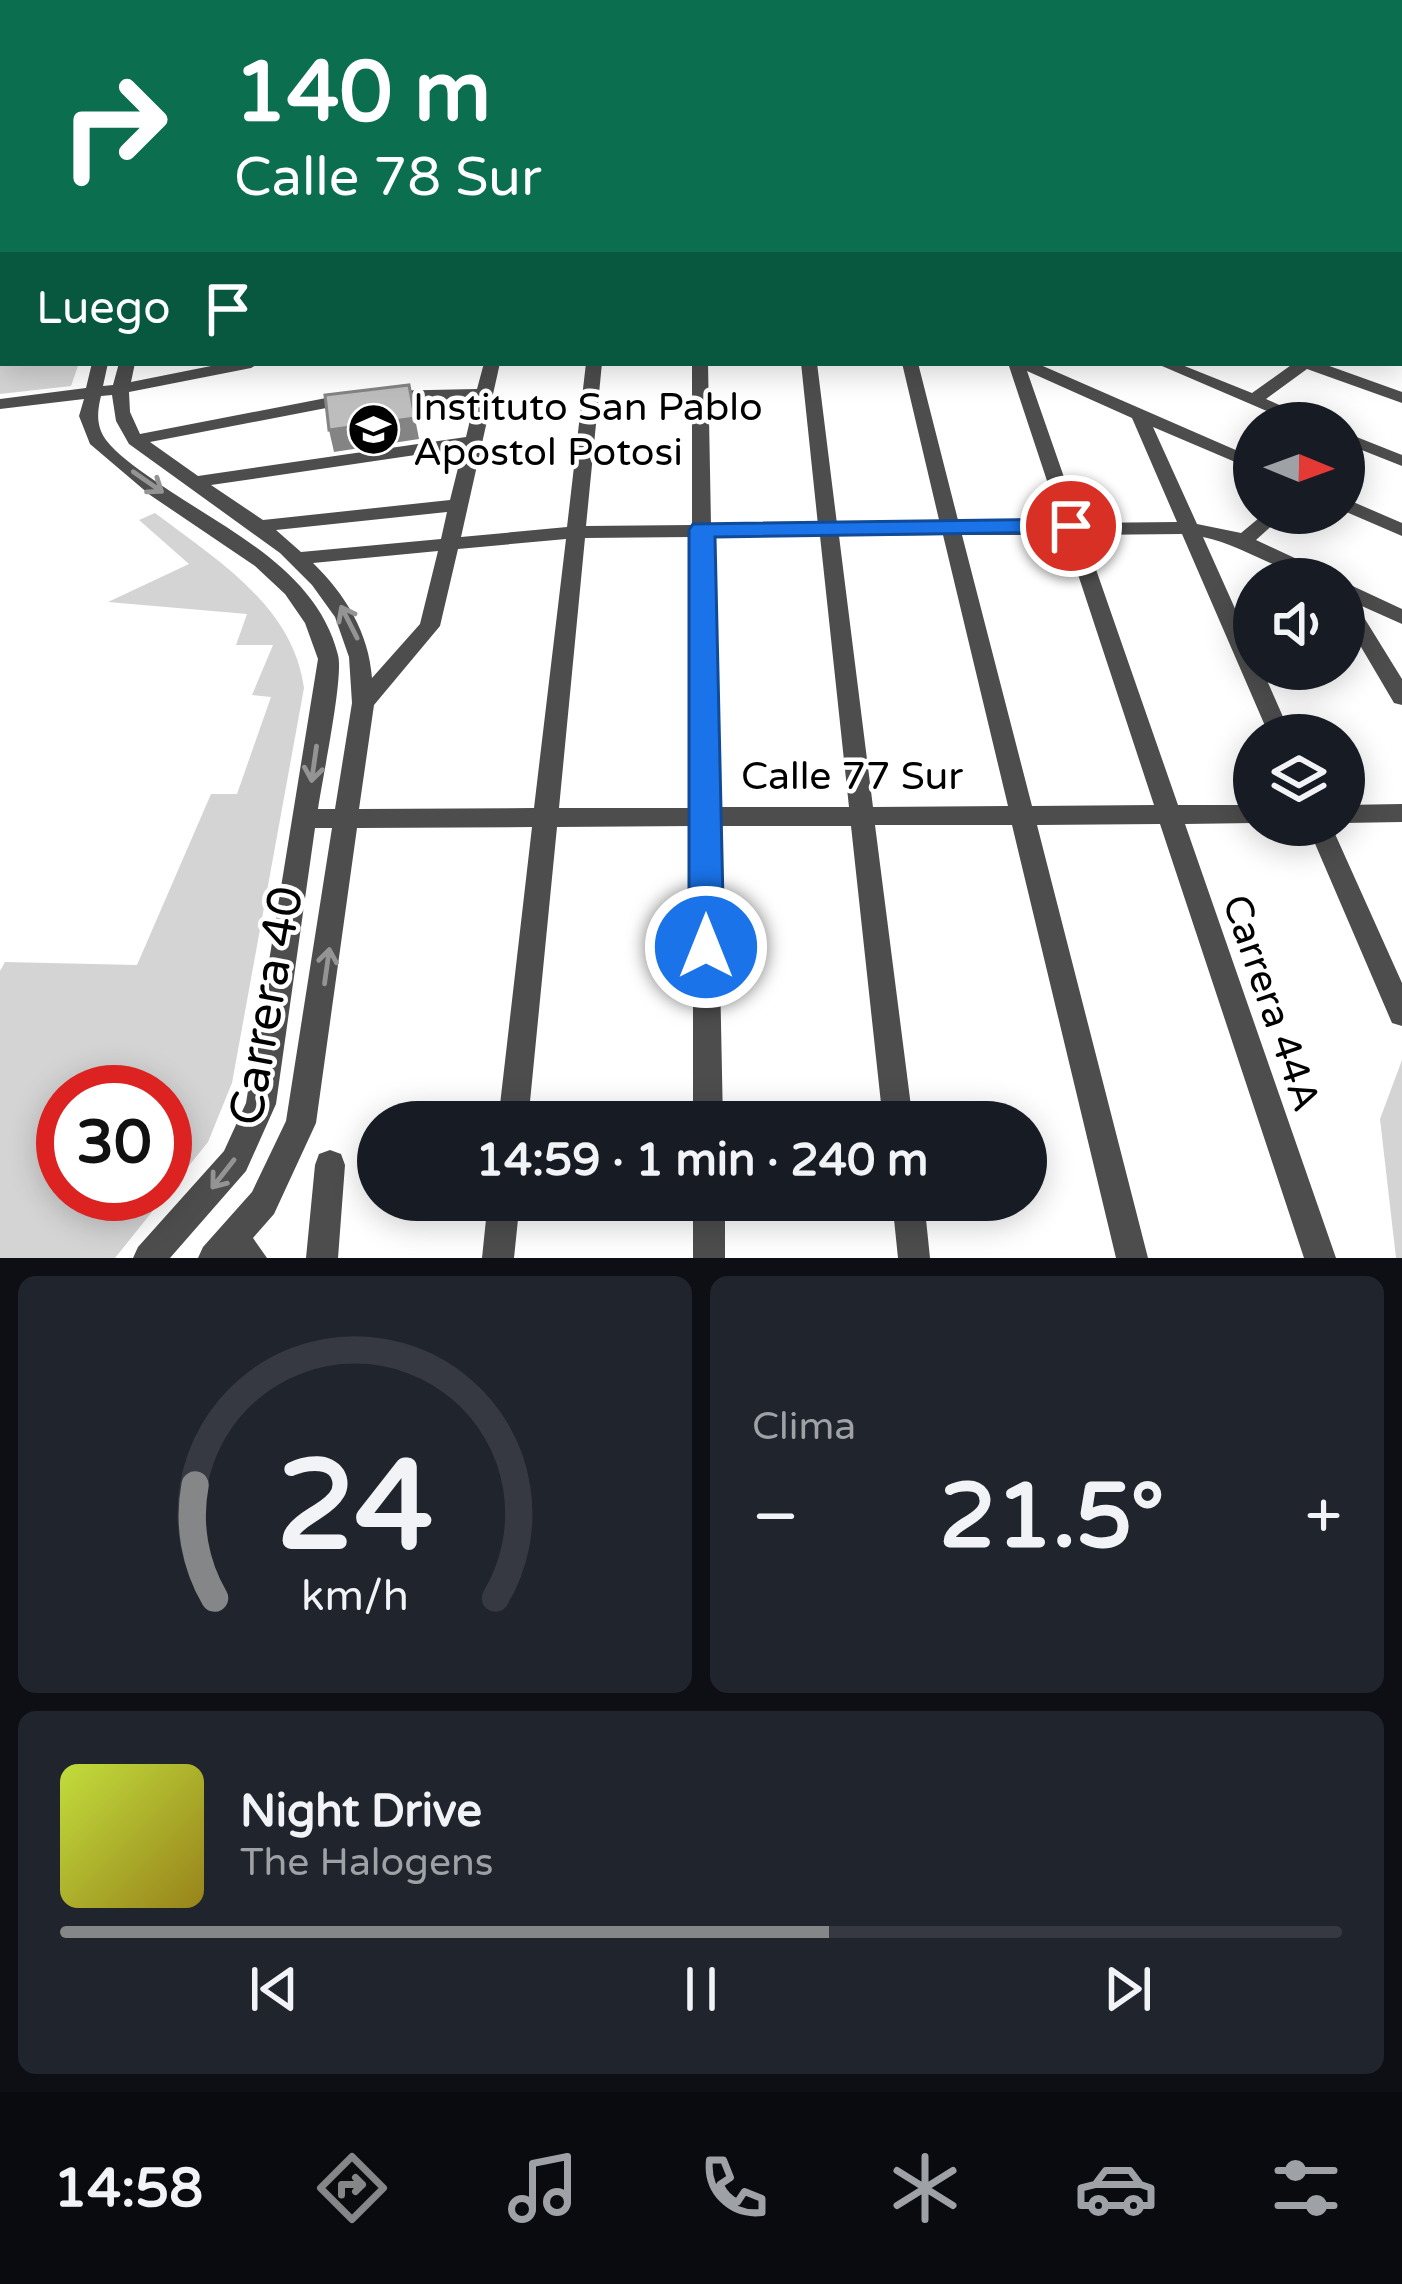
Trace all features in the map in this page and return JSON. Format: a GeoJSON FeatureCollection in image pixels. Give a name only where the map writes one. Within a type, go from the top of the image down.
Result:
{"type":"FeatureCollection","features":[{"type":"Feature","properties":{"kind":"street"},"geometry":{"type":"LineString","coordinates":[[91,392],[99,366]]}},
{"type":"Feature","properties":{"kind":"street"},"geometry":{"type":"LineString","coordinates":[[126,366],[119,388],[121,415],[135,440],[358,398],[485,394]]}},
{"type":"Feature","properties":{"kind":"street"},"geometry":{"type":"LineString","coordinates":[[0,404],[235,366]]}},
{"type":"Feature","properties":{"kind":"street"},"geometry":{"type":"LineString","coordinates":[[364,703],[430,626],[491,366]]}},
{"type":"Feature","properties":{"kind":"street"},"geometry":{"type":"LineString","coordinates":[[515,1101],[594,366]]}},
{"type":"Feature","properties":{"kind":"street"},"geometry":{"type":"LineString","coordinates":[[700,366],[708,1101]]}},
{"type":"Feature","properties":{"kind":"street"},"geometry":{"type":"LineString","coordinates":[[809,366],[896,1101]]}},
{"type":"Feature","properties":{"kind":"street"},"geometry":{"type":"LineString","coordinates":[[911,366],[1132,1258]]}},
{"type":"Feature","properties":{"kind":"street","name":"Carrera 44A"},"geometry":{"type":"LineString","coordinates":[[1020,366],[1320,1258]]}},
{"type":"Feature","properties":{"kind":"street"},"geometry":{"type":"LineString","coordinates":[[1026,366],[1233,456]]}},
{"type":"Feature","properties":{"kind":"street"},"geometry":{"type":"LineString","coordinates":[[1170,366],[1259,402]]}},
{"type":"Feature","properties":{"kind":"street"},"geometry":{"type":"LineString","coordinates":[[1254,400],[1301,366]]}},
{"type":"Feature","properties":{"kind":"street"},"geometry":{"type":"LineString","coordinates":[[1313,366],[1402,398]]}},
{"type":"Feature","properties":{"kind":"street","name":"Carrera 40"},"geometry":{"type":"LineString","coordinates":[[91,392],[90,430],[105,451],[280,580],[318,626],[328,659],[261,1104],[235,1161],[149,1258]]}},
{"type":"Feature","properties":{"kind":"street"},"geometry":{"type":"LineString","coordinates":[[1138,414],[1271,714]]}},
{"type":"Feature","properties":{"kind":"street","name":"Carrera 40"},"geometry":{"type":"LineString","coordinates":[[135,440],[298,559],[333,594],[364,657],[364,703],[302,1123],[233,1252]]}},
{"type":"Feature","properties":{"kind":"street"},"geometry":{"type":"LineString","coordinates":[[192,482],[473,441]]}},
{"type":"Feature","properties":{"kind":"street"},"geometry":{"type":"LineString","coordinates":[[1365,445],[1402,460]]}},
{"type":"Feature","properties":{"kind":"street"},"geometry":{"type":"LineString","coordinates":[[254,526],[458,505]]}},
{"type":"Feature","properties":{"kind":"street"},"geometry":{"type":"LineString","coordinates":[[1365,513],[1402,530]]}},
{"type":"Feature","properties":{"kind":"street"},"geometry":{"type":"LineString","coordinates":[[298,559],[576,532],[1071,526],[1188,528],[1243,541],[1278,558]]}},
{"type":"Feature","properties":{"kind":"street"},"geometry":{"type":"LineString","coordinates":[[1243,541],[1252,534]]}},
{"type":"Feature","properties":{"kind":"street"},"geometry":{"type":"LineString","coordinates":[[1365,600],[1402,617]]}},
{"type":"Feature","properties":{"kind":"street"},"geometry":{"type":"LineString","coordinates":[[1365,636],[1402,698]]}},
{"type":"Feature","properties":{"kind":"street"},"geometry":{"type":"LineString","coordinates":[[1365,814],[1402,813]]}},
{"type":"Feature","properties":{"kind":"street","name":"Calle 77 Sur"},"geometry":{"type":"LineString","coordinates":[[306,819],[1233,814]]}},
{"type":"Feature","properties":{"kind":"street"},"geometry":{"type":"LineString","coordinates":[[1328,846],[1402,1014]]}},
{"type":"Feature","properties":{"kind":"street"},"geometry":{"type":"LineString","coordinates":[[322,1258],[330,1166]]}},
{"type":"Feature","properties":{"kind":"street"},"geometry":{"type":"LineString","coordinates":[[498,1258],[502,1221]]}},
{"type":"Feature","properties":{"kind":"street"},"geometry":{"type":"LineString","coordinates":[[709,1221],[710,1258]]}},
{"type":"Feature","properties":{"kind":"street"},"geometry":{"type":"LineString","coordinates":[[910,1221],[914,1258]]}},
{"type":"Feature","properties":{"kind":"shaded area"},"geometry":{"type":"Polygon","coordinates":[[[0,366],[78,366],[71,386],[0,394],[0,366]]]}},
{"type":"Feature","properties":{"kind":"shaded area"},"geometry":{"type":"Polygon","coordinates":[[[155,513],[249,587],[285,633],[304,688],[232,1083],[208,1142],[192,1162],[192,1065],[36,1065],[36,1221],[145,1221],[115,1258],[0,1258],[0,971],[5,962],[137,965],[211,794],[237,794],[271,697],[252,695],[273,645],[236,645],[247,614],[108,602],[189,564],[139,520],[155,513]]]}},
{"type":"Feature","properties":{"kind":"shaded area"},"geometry":{"type":"Polygon","coordinates":[[[1402,1060],[1402,1258],[1396,1258],[1380,1119],[1402,1060]]]}},
{"type":"Feature","properties":{"kind":"building"},"geometry":{"type":"Polygon","coordinates":[[[409,385],[415,418],[329,430],[325,395],[409,385]]]}},
{"type":"Feature","properties":{"kind":"place","name":"Instituto San Pablo Apostol Potosi"},"geometry":{"type":"Point","coordinates":[374,429]}},
{"type":"Feature","properties":{"kind":"route"},"geometry":{"type":"LineString","coordinates":[[706,947],[702,530],[1071,526]]}}]}
